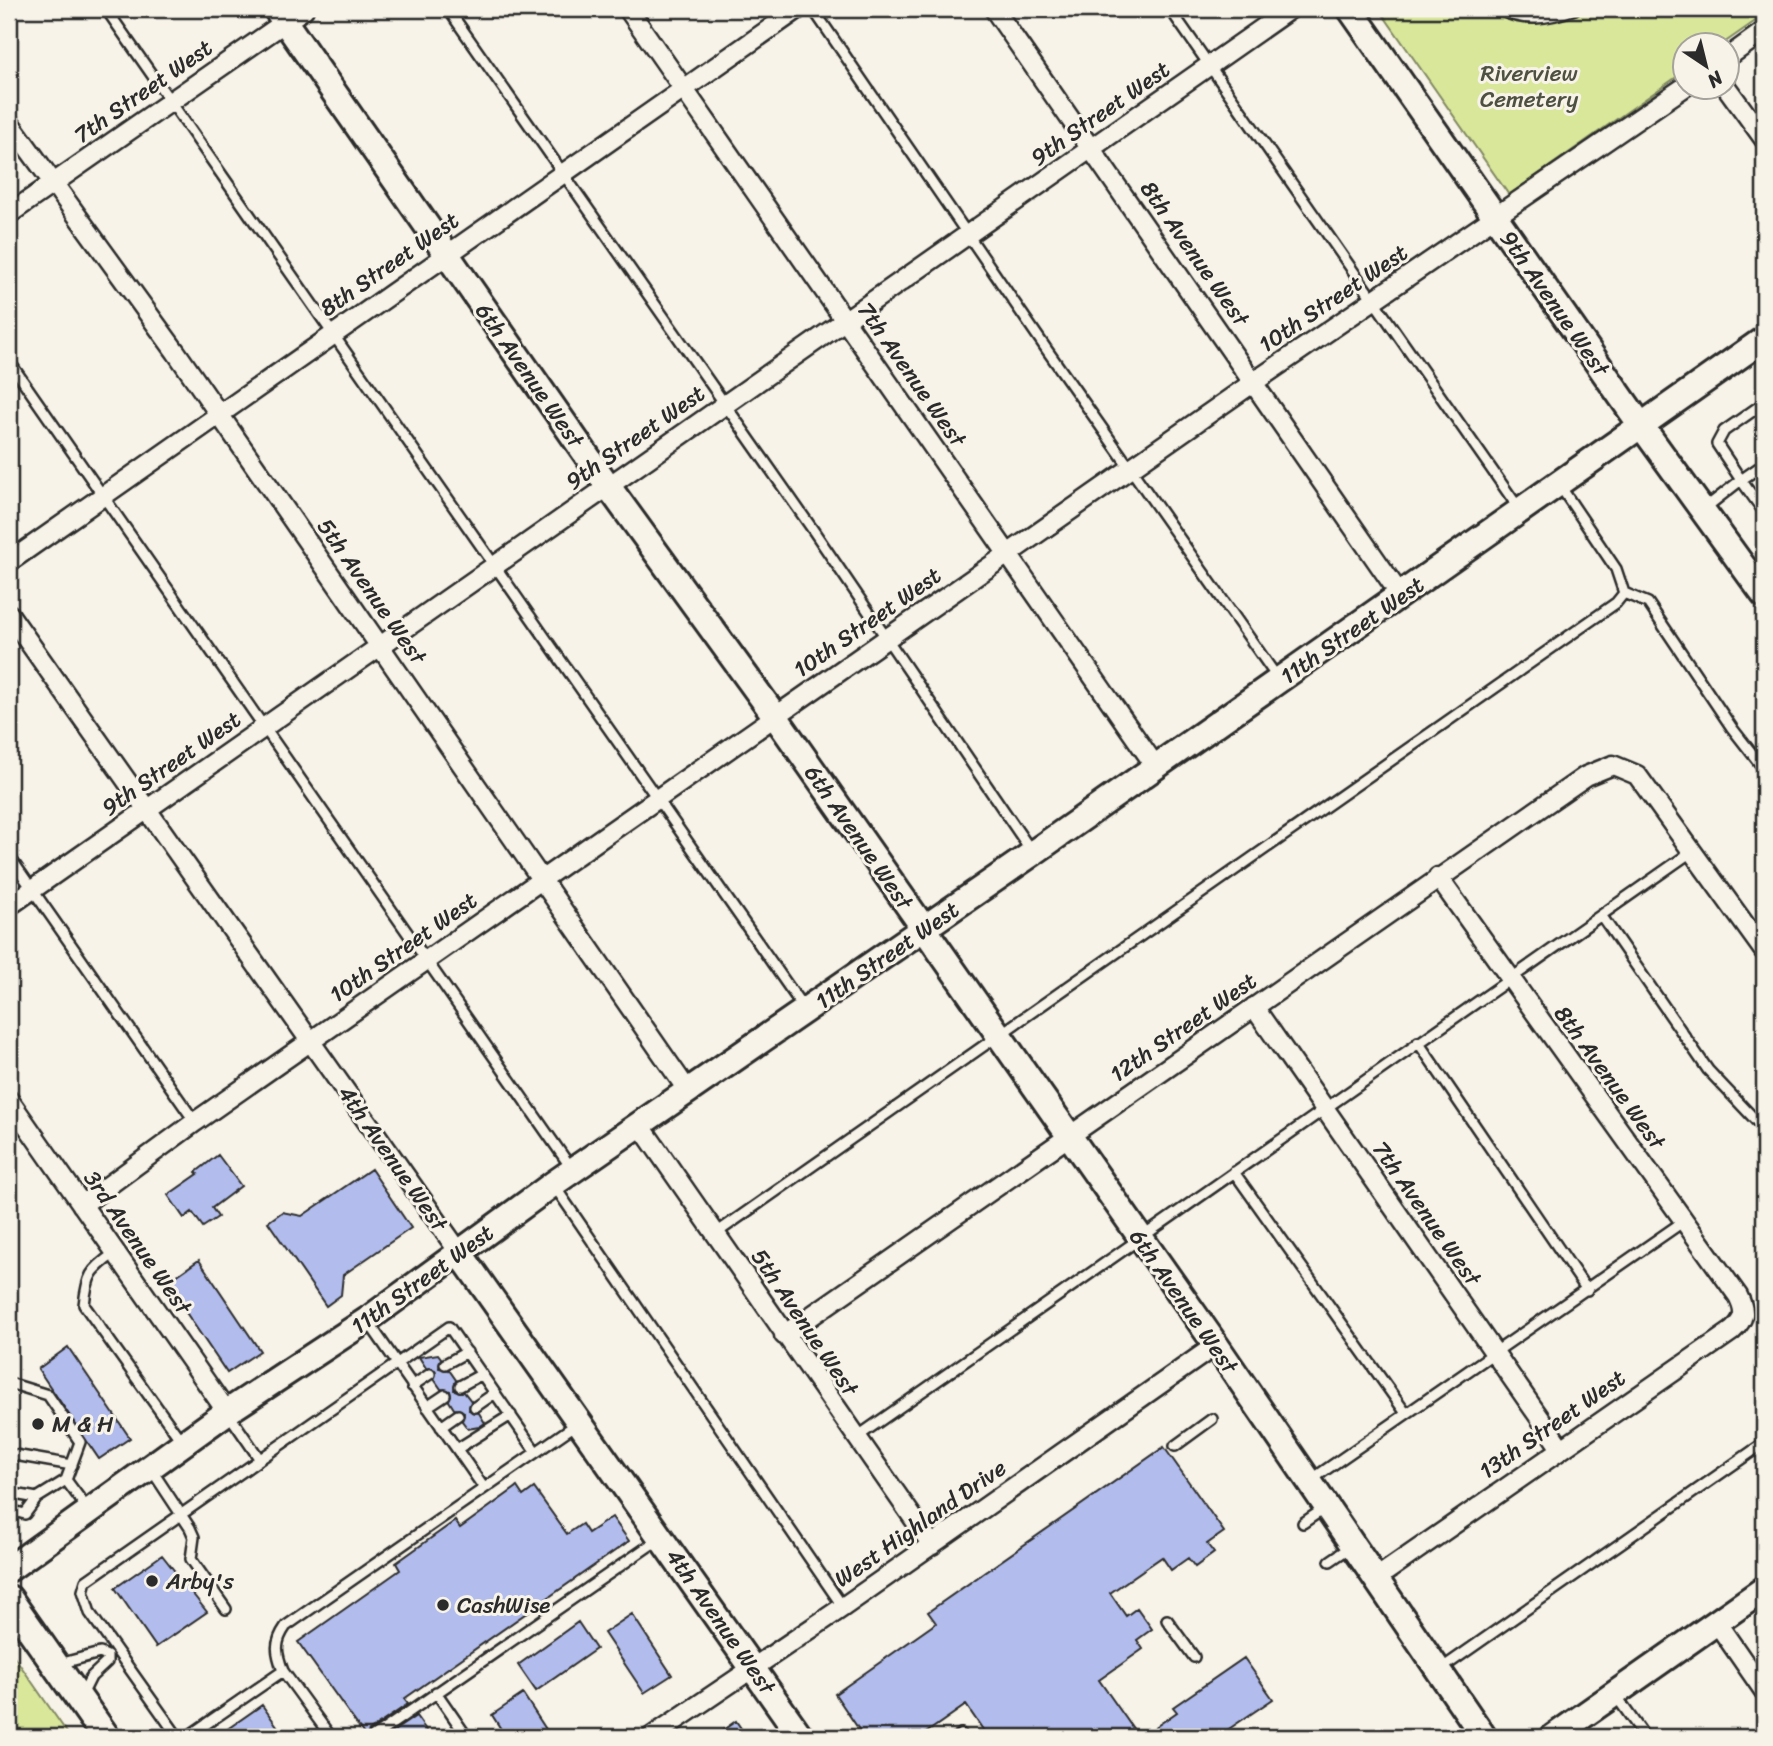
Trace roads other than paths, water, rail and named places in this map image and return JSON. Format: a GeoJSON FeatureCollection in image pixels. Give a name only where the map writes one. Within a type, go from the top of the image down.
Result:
{"type":"FeatureCollection","features":[{"type":"Feature","properties":{"kind":"main road"},"geometry":{"type":"LineString","coordinates":[[9,1599],[106,1737]]}},
{"type":"Feature","properties":{"kind":"street","name":"7th Avenue West"},"geometry":{"type":"LineString","coordinates":[[628,9],[1156,767]]}},
{"type":"Feature","properties":{"kind":"street","name":"8th Street West"},"geometry":{"type":"LineString","coordinates":[[9,562],[798,9]]}},
{"type":"Feature","properties":{"kind":"street","name":"8th Avenue West"},"geometry":{"type":"LineString","coordinates":[[995,9],[1401,596]]}},
{"type":"Feature","properties":{"kind":"street","name":"9th Street West"},"geometry":{"type":"LineString","coordinates":[[9,906],[1290,9]]}},
{"type":"Feature","properties":{"kind":"street","name":"9th Avenue West"},"geometry":{"type":"LineString","coordinates":[[1350,9],[1494,218],[1764,595]]}},
{"type":"Feature","properties":{"kind":"street","name":"7th Street West"},"geometry":{"type":"LineString","coordinates":[[9,214],[171,102],[289,13]]}},
{"type":"Feature","properties":{"kind":"street","name":"6th Avenue West"},"geometry":{"type":"LineString","coordinates":[[289,13],[446,254],[608,486],[775,716],[996,1036],[1216,1345],[1484,1737]]}},
{"type":"Feature","properties":{"kind":"street"},"geometry":{"type":"LineString","coordinates":[[1742,46],[1764,31]]}},
{"type":"Feature","properties":{"kind":"street","name":"10th Street West"},"geometry":{"type":"LineString","coordinates":[[82,1205],[195,1122],[1130,468],[1672,95]]}},
{"type":"Feature","properties":{"kind":"street"},"geometry":{"type":"LineString","coordinates":[[1737,102],[1764,139]]}},
{"type":"Feature","properties":{"kind":"street","name":"5th Avenue West"},"geometry":{"type":"LineString","coordinates":[[9,122],[219,414],[688,1091]]}},
{"type":"Feature","properties":{"kind":"street","name":"11th Street West"},"geometry":{"type":"LineString","coordinates":[[9,1569],[227,1412],[367,1320],[563,1177],[1280,681],[1640,424],[1764,339]]}},
{"type":"Feature","properties":{"kind":"street","name":"4th Avenue West"},"geometry":{"type":"LineString","coordinates":[[9,614],[801,1737]]}},
{"type":"Feature","properties":{"kind":"street","name":"12th Street West"},"geometry":{"type":"LineString","coordinates":[[784,1335],[1586,776],[1614,765],[1637,775],[1694,850]]}},
{"type":"Feature","properties":{"kind":"street"},"geometry":{"type":"LineString","coordinates":[[1694,850],[1764,951]]}},
{"type":"Feature","properties":{"kind":"street","name":"8th Avenue West"},"geometry":{"type":"LineString","coordinates":[[1438,877],[1742,1304]]}},
{"type":"Feature","properties":{"kind":"street","name":"7th Avenue West"},"geometry":{"type":"LineString","coordinates":[[1254,1007],[1560,1447]]}},
{"type":"Feature","properties":{"kind":"street","name":"3rd Avenue West"},"geometry":{"type":"LineString","coordinates":[[9,1100],[227,1412]]}},
{"type":"Feature","properties":{"kind":"street","name":"5th Avenue West"},"geometry":{"type":"LineString","coordinates":[[640,1125],[932,1545]]}},
{"type":"Feature","properties":{"kind":"street","name":"13th Street West"},"geometry":{"type":"LineString","coordinates":[[1375,1578],[1560,1447],[1732,1331],[1742,1322],[1742,1304]]}},
{"type":"Feature","properties":{"kind":"street","name":"West Highland Drive"},"geometry":{"type":"LineString","coordinates":[[651,1737],[843,1607],[1216,1345]]}},
{"type":"Feature","properties":{"kind":"street"},"geometry":{"type":"LineString","coordinates":[[1553,1737],[1764,1589]]}},
{"type":"Feature","properties":{"kind":"street"},"geometry":{"type":"LineString","coordinates":[[1717,1623],[1764,1691]]}},
{"type":"Feature","properties":{"kind":"lane"},"geometry":{"type":"LineString","coordinates":[[106,9],[331,335],[806,1011]]}},
{"type":"Feature","properties":{"kind":"lane"},"geometry":{"type":"LineString","coordinates":[[448,9],[888,637],[1033,853]]}},
{"type":"Feature","properties":{"kind":"lane"},"geometry":{"type":"LineString","coordinates":[[813,9],[1280,681]]}},
{"type":"Feature","properties":{"kind":"lane"},"geometry":{"type":"LineString","coordinates":[[1170,9],[1520,510]]}},
{"type":"Feature","properties":{"kind":"lane"},"geometry":{"type":"LineString","coordinates":[[1499,9],[1514,17],[1550,18],[1575,9]]}},
{"type":"Feature","properties":{"kind":"lane"},"geometry":{"type":"LineString","coordinates":[[9,361],[427,960],[563,1177],[843,1607]]}},
{"type":"Feature","properties":{"kind":"lane"},"geometry":{"type":"LineString","coordinates":[[1764,403],[1724,431],[1717,444],[1764,512]]}},
{"type":"Feature","properties":{"kind":"lane"},"geometry":{"type":"LineString","coordinates":[[1703,509],[1764,464]]}},
{"type":"Feature","properties":{"kind":"lane"},"geometry":{"type":"LineString","coordinates":[[1558,483],[1616,569],[1624,593],[1648,603],[1732,728],[1764,769]]}},
{"type":"Feature","properties":{"kind":"lane"},"geometry":{"type":"LineString","coordinates":[[715,1234],[1616,603],[1624,593]]}},
{"type":"Feature","properties":{"kind":"lane"},"geometry":{"type":"LineString","coordinates":[[856,1438],[1694,850]]}},
{"type":"Feature","properties":{"kind":"lane"},"geometry":{"type":"LineString","coordinates":[[9,856],[195,1122]]}},
{"type":"Feature","properties":{"kind":"lane"},"geometry":{"type":"LineString","coordinates":[[1601,915],[1708,1070],[1764,1129]]}},
{"type":"Feature","properties":{"kind":"lane"},"geometry":{"type":"LineString","coordinates":[[1418,1042],[1587,1290]]}},
{"type":"Feature","properties":{"kind":"lane"},"geometry":{"type":"LineString","coordinates":[[1234,1172],[1405,1412]]}},
{"type":"Feature","properties":{"kind":"lane"},"geometry":{"type":"LineString","coordinates":[[1309,1481],[1684,1221]]}},
{"type":"Feature","properties":{"kind":"lane"},"geometry":{"type":"LineString","coordinates":[[115,1253],[97,1266],[86,1280],[84,1305],[183,1443]]}},
{"type":"Feature","properties":{"kind":"lane"},"geometry":{"type":"LineString","coordinates":[[367,1320],[485,1488]]}},
{"type":"Feature","properties":{"kind":"lane"},"geometry":{"type":"LineString","coordinates":[[178,1737],[90,1613],[83,1591],[86,1581],[449,1327],[537,1451]]}},
{"type":"Feature","properties":{"kind":"lane"},"geometry":{"type":"LineString","coordinates":[[445,1364],[467,1352]]}},
{"type":"Feature","properties":{"kind":"lane"},"geometry":{"type":"LineString","coordinates":[[412,1386],[430,1374]]}},
{"type":"Feature","properties":{"kind":"lane"},"geometry":{"type":"LineString","coordinates":[[460,1386],[482,1374]]}},
{"type":"Feature","properties":{"kind":"lane"},"geometry":{"type":"LineString","coordinates":[[9,1383],[48,1395],[80,1442],[66,1480],[37,1498],[24,1514],[9,1510]]}},
{"type":"Feature","properties":{"kind":"lane"},"geometry":{"type":"LineString","coordinates":[[475,1407],[495,1393]]}},
{"type":"Feature","properties":{"kind":"lane"},"geometry":{"type":"LineString","coordinates":[[427,1407],[444,1395]]}},
{"type":"Feature","properties":{"kind":"lane"},"geometry":{"type":"LineString","coordinates":[[227,1412],[259,1458]]}},
{"type":"Feature","properties":{"kind":"lane"},"geometry":{"type":"LineString","coordinates":[[441,1427],[458,1415]]}},
{"type":"Feature","properties":{"kind":"lane"},"geometry":{"type":"LineString","coordinates":[[457,1449],[511,1415]]}},
{"type":"Feature","properties":{"kind":"lane"},"geometry":{"type":"LineString","coordinates":[[1175,1446],[1212,1419]]}},
{"type":"Feature","properties":{"kind":"lane"},"geometry":{"type":"LineString","coordinates":[[331,1737],[283,1671],[276,1651],[278,1637],[286,1626],[579,1422]]}},
{"type":"Feature","properties":{"kind":"lane"},"geometry":{"type":"LineString","coordinates":[[1439,1670],[1764,1443]]}},
{"type":"Feature","properties":{"kind":"lane"},"geometry":{"type":"LineString","coordinates":[[9,1454],[72,1465]]}},
{"type":"Feature","properties":{"kind":"lane"},"geometry":{"type":"LineString","coordinates":[[150,1468],[194,1537],[191,1559],[226,1609]]}},
{"type":"Feature","properties":{"kind":"lane"},"geometry":{"type":"LineString","coordinates":[[66,1480],[89,1511]]}},
{"type":"Feature","properties":{"kind":"lane"},"geometry":{"type":"LineString","coordinates":[[9,1493],[37,1498]]}},
{"type":"Feature","properties":{"kind":"lane"},"geometry":{"type":"LineString","coordinates":[[1303,1522],[1326,1507]]}},
{"type":"Feature","properties":{"kind":"lane"},"geometry":{"type":"LineString","coordinates":[[373,1737],[662,1537]]}},
{"type":"Feature","properties":{"kind":"lane"},"geometry":{"type":"LineString","coordinates":[[1330,1561],[1353,1545]]}},
{"type":"Feature","properties":{"kind":"lane"},"geometry":{"type":"LineString","coordinates":[[1167,1620],[1194,1657]]}},
{"type":"Feature","properties":{"kind":"lane"},"geometry":{"type":"LineString","coordinates":[[107,1656],[117,1649]]}},
{"type":"Feature","properties":{"kind":"lane"},"geometry":{"type":"LineString","coordinates":[[54,1663],[63,1665],[100,1653],[107,1656]]}},
{"type":"Feature","properties":{"kind":"lane"},"geometry":{"type":"LineString","coordinates":[[82,1703],[83,1689],[107,1662],[107,1656]]}},
{"type":"Feature","properties":{"kind":"lane"},"geometry":{"type":"LineString","coordinates":[[187,1737],[283,1671]]}},
{"type":"Feature","properties":{"kind":"lane"},"geometry":{"type":"LineString","coordinates":[[436,1692],[467,1737]]}},
{"type":"Feature","properties":{"kind":"lane"},"geometry":{"type":"LineString","coordinates":[[1615,1695],[1645,1737]]}},
{"type":"Feature","properties":{"kind":"place","name":"M & H"},"geometry":{"type":"Point","coordinates":[38,1424]}},
{"type":"Feature","properties":{"kind":"place","name":"Arby's"},"geometry":{"type":"Point","coordinates":[152,1581]}},
{"type":"Feature","properties":{"kind":"place","name":"CashWise"},"geometry":{"type":"Point","coordinates":[443,1605]}},
{"type":"Feature","properties":{"kind":"park label","name":"Riverview Cemetery"},"geometry":{"type":"Point","coordinates":[1529,86]}}]}
